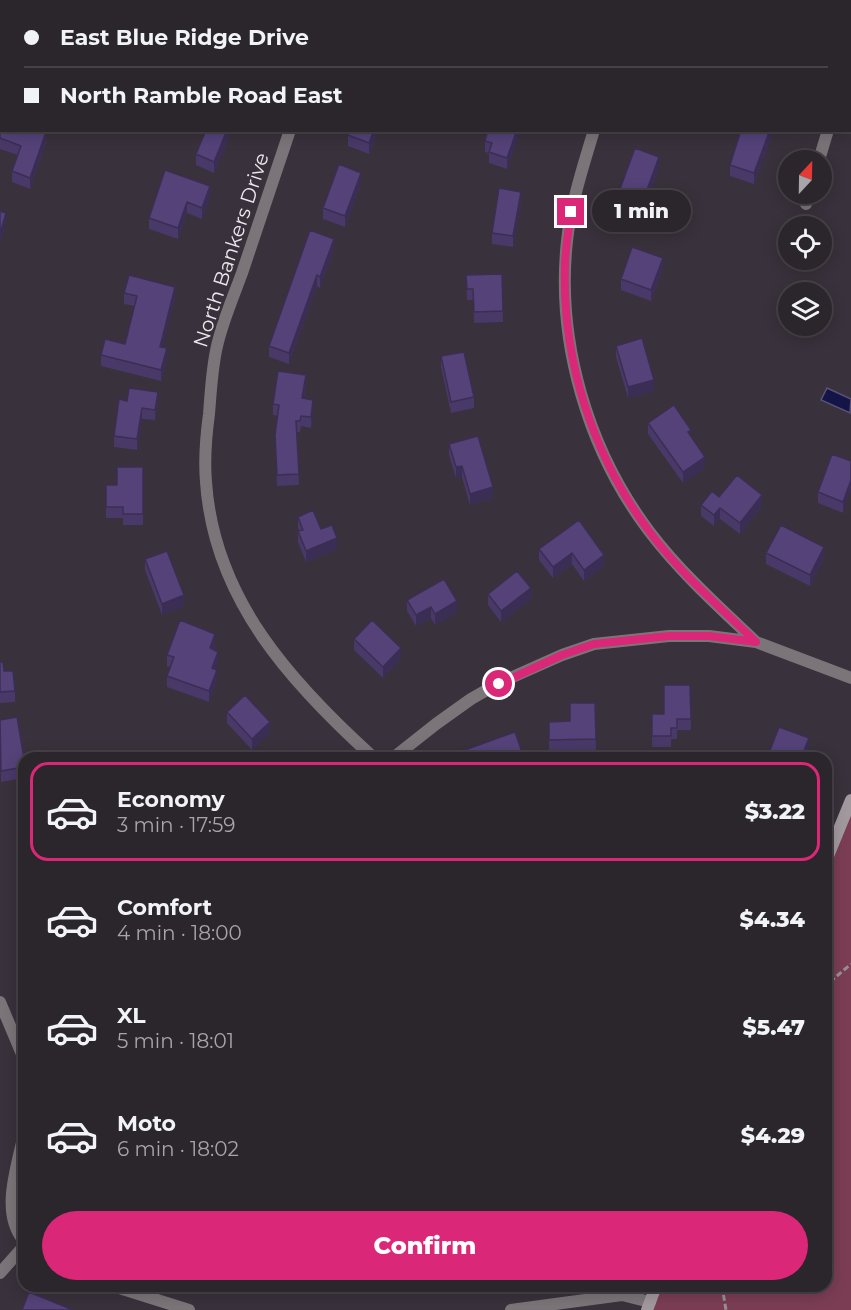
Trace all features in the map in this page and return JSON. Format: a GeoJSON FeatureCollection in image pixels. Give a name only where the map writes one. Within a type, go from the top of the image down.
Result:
{"type":"FeatureCollection","features":[{"type":"Feature","properties":{"kind":"street","name":"North Bankers Drive"},"geometry":{"type":"LineString","coordinates":[[289,132],[218,343],[207,424],[206,482],[210,512],[219,547],[239,599],[258,632],[300,684],[368,752]]}},
{"type":"Feature","properties":{"kind":"street"},"geometry":{"type":"LineString","coordinates":[[593,132],[571,212],[565,266],[568,325],[574,367],[587,412],[612,473],[649,531],[675,562],[756,642]]}},
{"type":"Feature","properties":{"kind":"street"},"geometry":{"type":"LineString","coordinates":[[822,150],[827,132]]}},
{"type":"Feature","properties":{"kind":"street"},"geometry":{"type":"LineString","coordinates":[[401,752],[436,724],[490,689],[530,669],[594,644],[669,636],[709,636],[756,642],[851,678]]}},
{"type":"Feature","properties":{"kind":"street"},"geometry":{"type":"LineString","coordinates":[[832,846],[851,800]]}},
{"type":"Feature","properties":{"kind":"street"},"geometry":{"type":"LineString","coordinates":[[0,1002],[18,1045]]}},
{"type":"Feature","properties":{"kind":"street"},"geometry":{"type":"LineString","coordinates":[[18,1170],[12,1206],[14,1227],[18,1233]]}},
{"type":"Feature","properties":{"kind":"street"},"geometry":{"type":"LineString","coordinates":[[0,1273],[18,1253]]}},
{"type":"Feature","properties":{"kind":"street"},"geometry":{"type":"LineString","coordinates":[[132,1292],[189,1310]]}},
{"type":"Feature","properties":{"kind":"street"},"geometry":{"type":"LineString","coordinates":[[511,1310],[622,1295],[648,1306],[654,1292]]}},
{"type":"Feature","properties":{"kind":"path"},"geometry":{"type":"LineString","coordinates":[[832,980],[851,964]]}},
{"type":"Feature","properties":{"kind":"path"},"geometry":{"type":"LineString","coordinates":[[723,1292],[726,1310]]}},
{"type":"Feature","properties":{"kind":"shaded area"},"geometry":{"type":"Polygon","coordinates":[[[827,388],[851,399],[850,413],[821,400],[827,388]]]}},
{"type":"Feature","properties":{"kind":"shaded area"},"geometry":{"type":"Polygon","coordinates":[[[851,800],[851,1310],[646,1310],[654,1292],[832,1292],[832,848],[851,800]]]}},
{"type":"Feature","properties":{"kind":"building"},"geometry":{"type":"Polygon","coordinates":[[[0,132],[46,132],[30,178],[12,171],[21,146],[0,138],[0,132]]]}},
{"type":"Feature","properties":{"kind":"building"},"geometry":{"type":"Polygon","coordinates":[[[205,132],[226,132],[214,162],[196,154],[205,132]]]}},
{"type":"Feature","properties":{"kind":"building"},"geometry":{"type":"Polygon","coordinates":[[[349,132],[373,132],[369,143],[348,135],[349,132]]]}},
{"type":"Feature","properties":{"kind":"building"},"geometry":{"type":"Polygon","coordinates":[[[487,132],[516,132],[507,158],[489,152],[492,143],[485,141],[487,132]]]}},
{"type":"Feature","properties":{"kind":"building"},"geometry":{"type":"Polygon","coordinates":[[[740,132],[769,132],[754,173],[730,165],[740,132]]]}},
{"type":"Feature","properties":{"kind":"building"},"geometry":{"type":"Polygon","coordinates":[[[635,148],[659,157],[644,198],[620,189],[635,148]]]}},
{"type":"Feature","properties":{"kind":"building"},"geometry":{"type":"Polygon","coordinates":[[[339,164],[361,173],[345,216],[323,208],[339,164]]]}},
{"type":"Feature","properties":{"kind":"building"},"geometry":{"type":"Polygon","coordinates":[[[165,170],[210,186],[202,208],[187,202],[178,228],[149,218],[165,170]]]}},
{"type":"Feature","properties":{"kind":"building"},"geometry":{"type":"Polygon","coordinates":[[[499,188],[521,192],[513,236],[492,233],[499,188]]]}},
{"type":"Feature","properties":{"kind":"building"},"geometry":{"type":"Polygon","coordinates":[[[0,211],[6,213],[0,234],[0,211]]]}},
{"type":"Feature","properties":{"kind":"building"},"geometry":{"type":"Polygon","coordinates":[[[310,230],[334,239],[320,277],[317,275],[289,353],[269,346],[310,230]]]}},
{"type":"Feature","properties":{"kind":"building"},"geometry":{"type":"Polygon","coordinates":[[[632,247],[663,258],[651,290],[621,279],[632,247]]]}},
{"type":"Feature","properties":{"kind":"building"},"geometry":{"type":"Polygon","coordinates":[[[502,274],[503,311],[474,312],[473,289],[467,289],[466,275],[502,274]]]}},
{"type":"Feature","properties":{"kind":"building"},"geometry":{"type":"Polygon","coordinates":[[[129,275],[175,287],[160,347],[167,348],[161,370],[101,355],[105,339],[125,344],[137,296],[124,293],[129,275]]]}},
{"type":"Feature","properties":{"kind":"building"},"geometry":{"type":"Polygon","coordinates":[[[642,338],[654,380],[628,387],[616,346],[642,338]]]}},
{"type":"Feature","properties":{"kind":"building"},"geometry":{"type":"Polygon","coordinates":[[[464,352],[474,397],[451,402],[441,356],[464,352]]]}},
{"type":"Feature","properties":{"kind":"building"},"geometry":{"type":"Polygon","coordinates":[[[278,371],[306,375],[302,398],[313,400],[311,417],[301,416],[300,421],[296,421],[299,474],[277,475],[275,435],[279,405],[273,404],[278,371]]]}},
{"type":"Feature","properties":{"kind":"building"},"geometry":{"type":"Polygon","coordinates":[[[129,388],[158,392],[155,410],[142,408],[137,439],[114,436],[119,399],[127,401],[129,388]]]}},
{"type":"Feature","properties":{"kind":"building"},"geometry":{"type":"Polygon","coordinates":[[[674,405],[691,430],[688,432],[705,457],[683,472],[648,423],[674,405]]]}},
{"type":"Feature","properties":{"kind":"building"},"geometry":{"type":"Polygon","coordinates":[[[478,436],[493,487],[470,494],[462,466],[456,467],[449,444],[478,436]]]}},
{"type":"Feature","properties":{"kind":"building"},"geometry":{"type":"Polygon","coordinates":[[[832,454],[851,461],[851,480],[843,502],[818,492],[832,454]]]}},
{"type":"Feature","properties":{"kind":"building"},"geometry":{"type":"Polygon","coordinates":[[[117,467],[143,467],[143,514],[123,514],[123,507],[106,507],[106,485],[117,485],[117,467]]]}},
{"type":"Feature","properties":{"kind":"building"},"geometry":{"type":"Polygon","coordinates":[[[737,475],[762,495],[740,523],[720,508],[714,515],[701,505],[712,491],[719,497],[737,475]]]}},
{"type":"Feature","properties":{"kind":"building"},"geometry":{"type":"Polygon","coordinates":[[[313,510],[321,529],[332,525],[337,538],[306,551],[298,531],[303,530],[298,517],[313,510]]]}},
{"type":"Feature","properties":{"kind":"building"},"geometry":{"type":"Polygon","coordinates":[[[579,520],[604,555],[584,570],[572,553],[553,567],[539,549],[579,520]]]}},
{"type":"Feature","properties":{"kind":"building"},"geometry":{"type":"Polygon","coordinates":[[[781,525],[824,547],[810,575],[766,553],[781,525]]]}},
{"type":"Feature","properties":{"kind":"building"},"geometry":{"type":"Polygon","coordinates":[[[167,551],[184,595],[162,604],[145,559],[167,551]]]}},
{"type":"Feature","properties":{"kind":"building"},"geometry":{"type":"Polygon","coordinates":[[[517,571],[531,588],[501,611],[488,594],[517,571]]]}},
{"type":"Feature","properties":{"kind":"building"},"geometry":{"type":"Polygon","coordinates":[[[444,579],[457,601],[435,614],[431,607],[416,615],[407,600],[444,579]]]}},
{"type":"Feature","properties":{"kind":"building"},"geometry":{"type":"Polygon","coordinates":[[[180,620],[215,634],[210,648],[218,652],[212,668],[217,670],[209,691],[167,676],[174,657],[167,655],[180,620]]]}},
{"type":"Feature","properties":{"kind":"building"},"geometry":{"type":"Polygon","coordinates":[[[372,620],[401,648],[383,667],[354,639],[372,620]]]}},
{"type":"Feature","properties":{"kind":"building"},"geometry":{"type":"Polygon","coordinates":[[[0,662],[3,662],[4,671],[13,671],[15,691],[0,692],[0,662]]]}},
{"type":"Feature","properties":{"kind":"building"},"geometry":{"type":"Polygon","coordinates":[[[664,685],[690,685],[691,719],[677,719],[677,728],[671,728],[671,736],[652,736],[652,714],[664,714],[664,685]]]}},
{"type":"Feature","properties":{"kind":"building"},"geometry":{"type":"Polygon","coordinates":[[[245,695],[270,722],[252,739],[227,712],[245,695]]]}},
{"type":"Feature","properties":{"kind":"building"},"geometry":{"type":"Polygon","coordinates":[[[570,703],[595,703],[596,739],[549,740],[549,722],[570,721],[570,703]]]}},
{"type":"Feature","properties":{"kind":"building"},"geometry":{"type":"Polygon","coordinates":[[[17,717],[23,752],[18,752],[18,768],[1,771],[0,720],[17,717]]]}},
{"type":"Feature","properties":{"kind":"building"},"geometry":{"type":"Polygon","coordinates":[[[779,727],[809,738],[803,752],[769,752],[779,727]]]}},
{"type":"Feature","properties":{"kind":"building"},"geometry":{"type":"Polygon","coordinates":[[[515,732],[522,752],[462,752],[515,732]]]}},
{"type":"Feature","properties":{"kind":"building"},"geometry":{"type":"Polygon","coordinates":[[[29,1292],[73,1310],[22,1310],[29,1292]]]}},
{"type":"Feature","properties":{"kind":"route"},"geometry":{"type":"LineString","coordinates":[[499,684],[562,655],[594,644],[669,636],[709,636],[756,642],[675,562],[649,531],[612,473],[598,443],[574,367],[568,325],[565,266],[571,212]]}}]}
